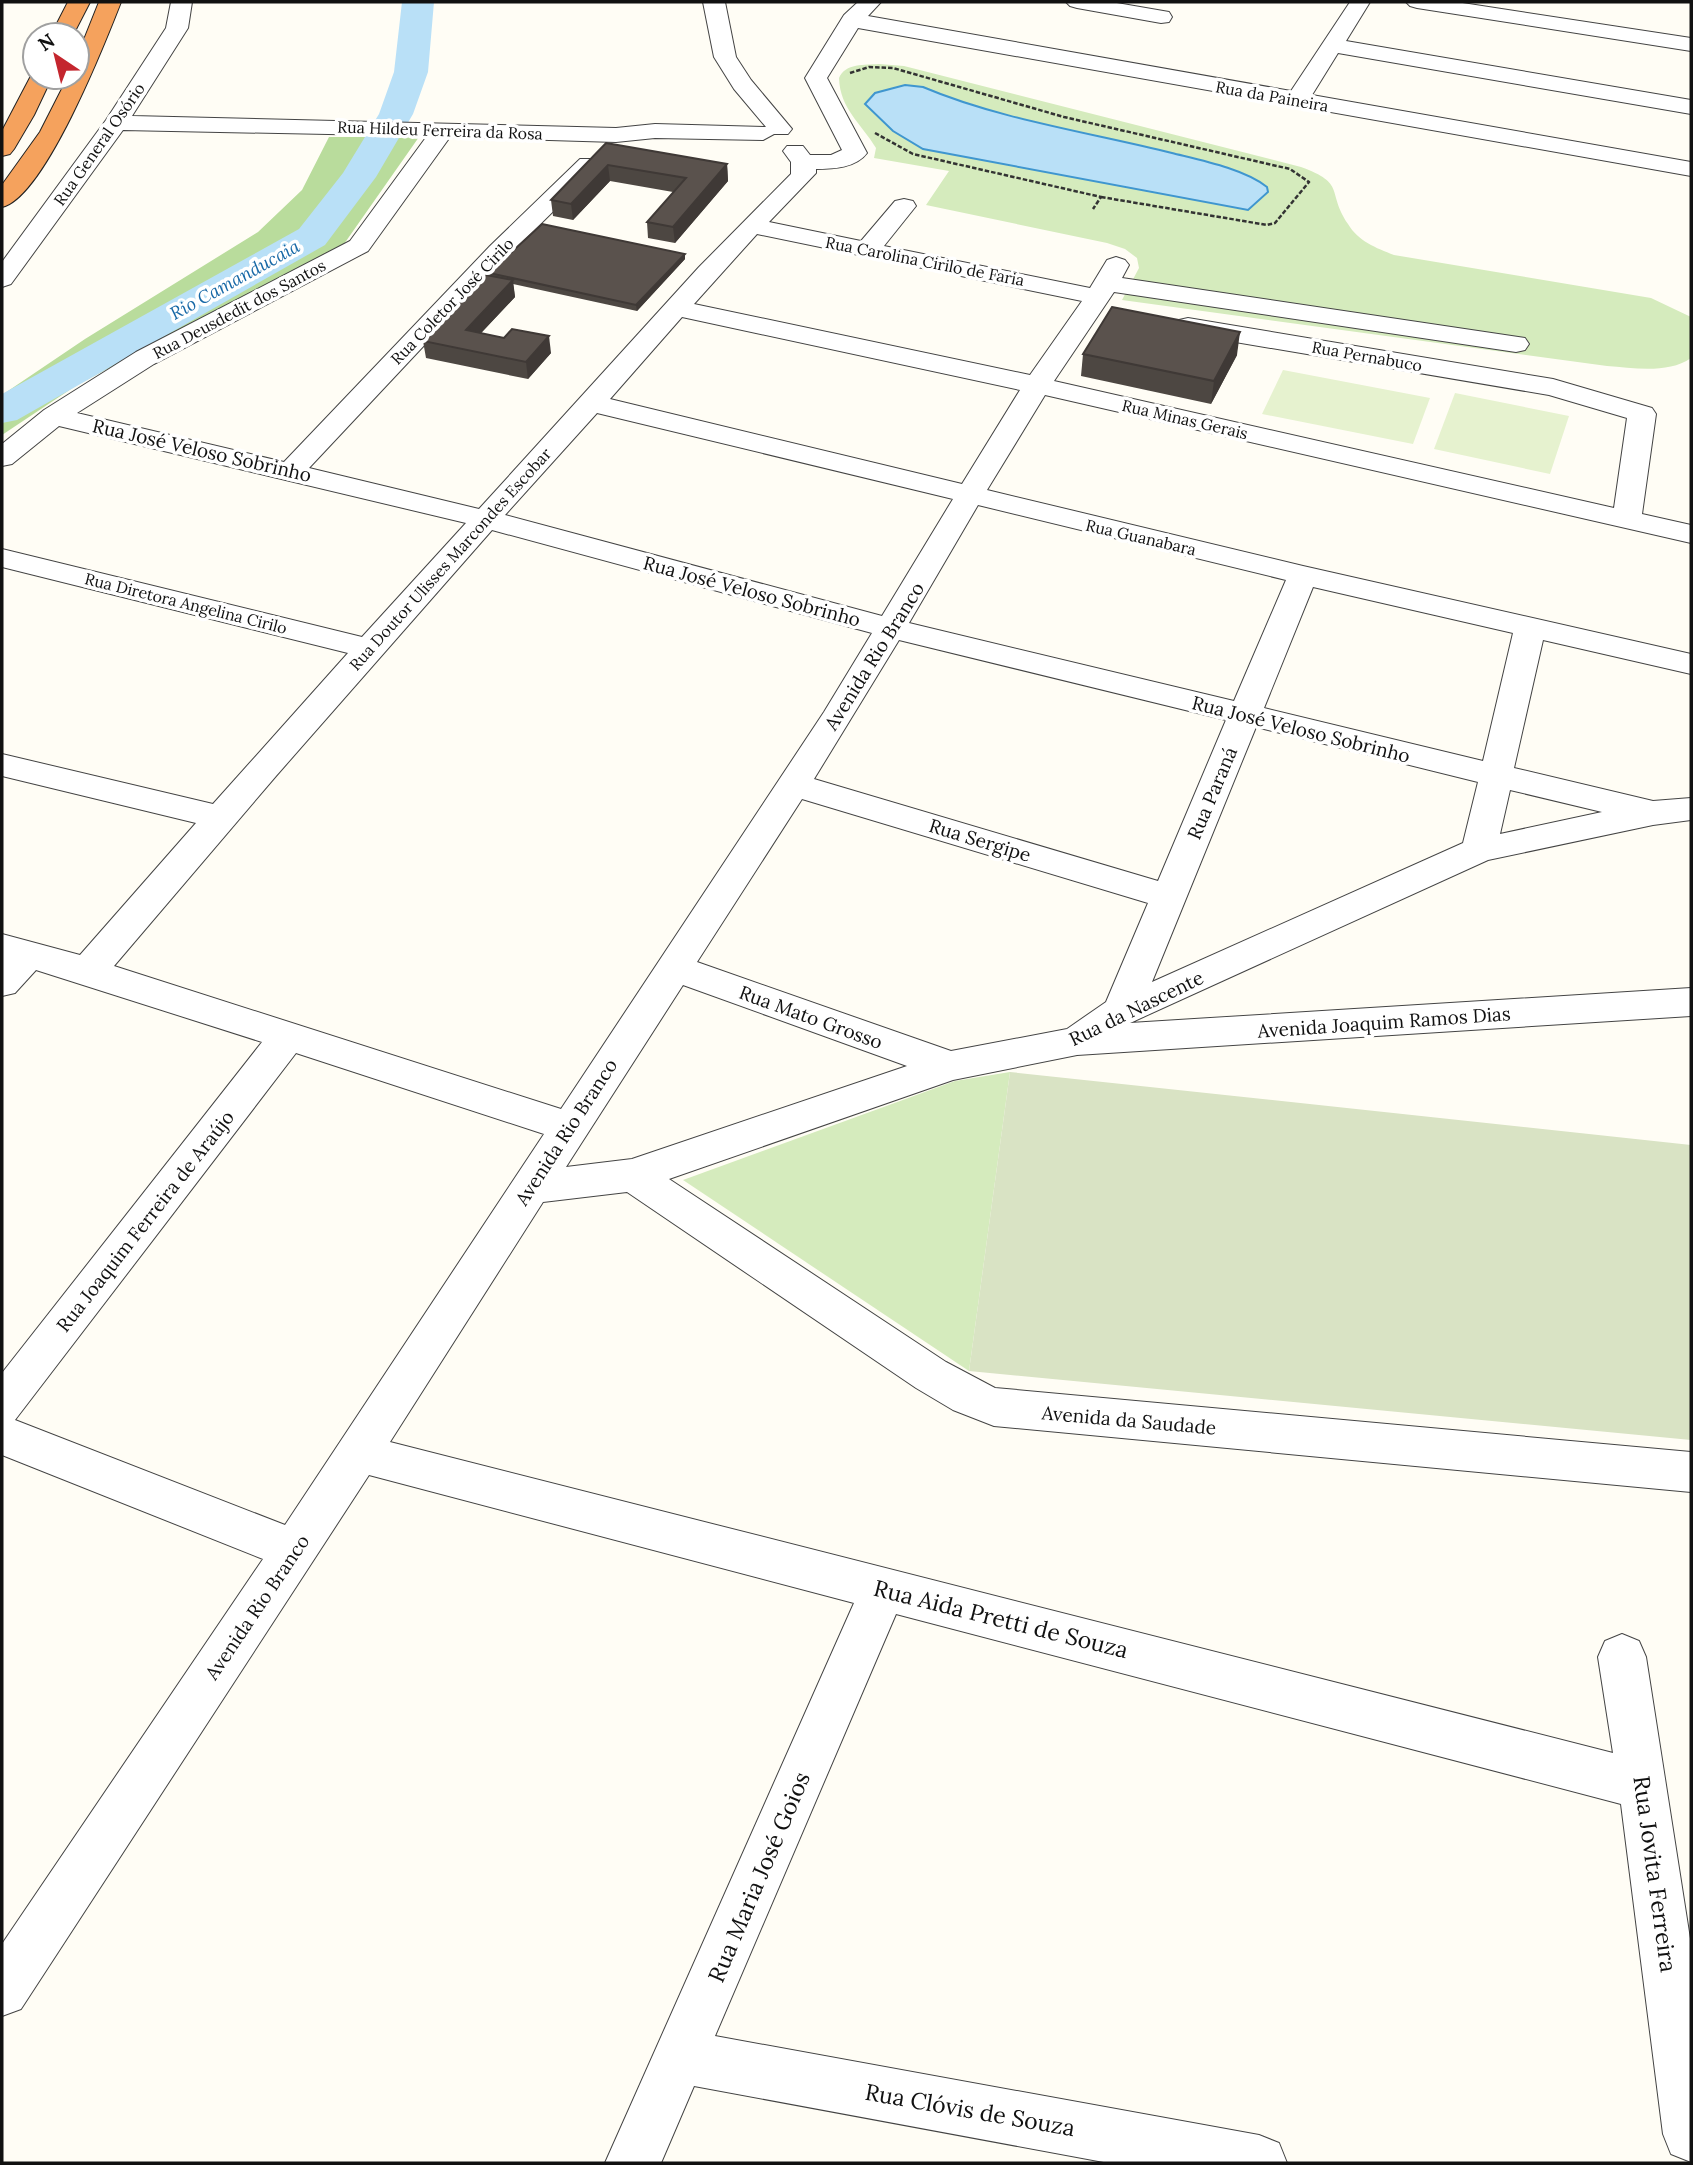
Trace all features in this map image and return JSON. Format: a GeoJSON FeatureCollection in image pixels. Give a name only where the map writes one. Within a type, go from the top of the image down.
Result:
{"type":"FeatureCollection","features":[{"type":"Feature","properties":{"kind":"highway"},"geometry":{"type":"LineString","coordinates":[[69,21],[79,2]]}},
{"type":"Feature","properties":{"kind":"highway"},"geometry":{"type":"LineString","coordinates":[[2,200],[40,152],[91,52],[110,2]]}},
{"type":"Feature","properties":{"kind":"highway"},"geometry":{"type":"LineString","coordinates":[[2,149],[34,91]]}},
{"type":"Feature","properties":{"kind":"street","name":"Rua General Osório"},"geometry":{"type":"LineString","coordinates":[[2,279],[116,123],[177,28],[181,2]]}},
{"type":"Feature","properties":{"kind":"street"},"geometry":{"type":"LineString","coordinates":[[714,2],[725,57],[742,84],[767,136],[796,131],[806,137],[806,145],[799,157],[835,162],[855,153],[816,78],[852,20],[870,2]]}},
{"type":"Feature","properties":{"kind":"street"},"geometry":{"type":"LineString","coordinates":[[1077,2],[1167,9]]}},
{"type":"Feature","properties":{"kind":"street"},"geometry":{"type":"LineString","coordinates":[[1297,100],[1360,2]]}},
{"type":"Feature","properties":{"kind":"street"},"geometry":{"type":"LineString","coordinates":[[1417,2],[1691,45]]}},
{"type":"Feature","properties":{"kind":"street"},"geometry":{"type":"LineString","coordinates":[[1121,69],[1167,9]]}},
{"type":"Feature","properties":{"kind":"street","name":"Rua da Paineira"},"geometry":{"type":"LineString","coordinates":[[852,20],[1691,169]]}},
{"type":"Feature","properties":{"kind":"street"},"geometry":{"type":"LineString","coordinates":[[1331,45],[1691,107]]}},
{"type":"Feature","properties":{"kind":"street","name":"Rua Hildeu Ferreira da Rosa"},"geometry":{"type":"LineString","coordinates":[[116,123],[616,135],[648,142],[767,136]]}},
{"type":"Feature","properties":{"kind":"street","name":"Rua Deusdedit dos Santos"},"geometry":{"type":"LineString","coordinates":[[2,458],[54,416],[145,358],[359,246],[444,129]]}},
{"type":"Feature","properties":{"kind":"street","name":"Rua Coletor José Cirilo"},"geometry":{"type":"LineString","coordinates":[[291,471],[499,251],[616,135]]}},
{"type":"Feature","properties":{"kind":"street","name":"Rua Doutor Ulisses Marcondes Escobar"},"geometry":{"type":"LineString","coordinates":[[88,971],[219,817],[486,519],[752,226],[799,179],[804,173],[799,157]]}},
{"type":"Feature","properties":{"kind":"street"},"geometry":{"type":"LineString","coordinates":[[867,250],[904,206]]}},
{"type":"Feature","properties":{"kind":"street","name":"Rua Carolina Cirilo de Faria"},"geometry":{"type":"LineString","coordinates":[[752,226],[867,250],[1105,293],[1516,345]]}},
{"type":"Feature","properties":{"kind":"street","name":"Avenida Rio Branco"},"geometry":{"type":"LineString","coordinates":[[2,1990],[295,1550],[792,784],[892,629],[1037,386],[1105,293]]}},
{"type":"Feature","properties":{"kind":"street","name":"Rua Minas Gerais"},"geometry":{"type":"LineString","coordinates":[[678,308],[1691,534]]}},
{"type":"Feature","properties":{"kind":"street","name":"Rua Pernabuco"},"geometry":{"type":"LineString","coordinates":[[1158,320],[1553,387],[1642,414],[1627,518]]}},
{"type":"Feature","properties":{"kind":"street","name":"Rua Guanabara"},"geometry":{"type":"LineString","coordinates":[[592,403],[1303,576],[1691,664]]}},
{"type":"Feature","properties":{"kind":"street","name":"Rua José Veloso Sobrinho"},"geometry":{"type":"LineString","coordinates":[[54,416],[486,519],[892,629],[1653,813]]}},
{"type":"Feature","properties":{"kind":"street","name":"Rua Diretora Angelina Cirilo"},"geometry":{"type":"LineString","coordinates":[[2,558],[370,649]]}},
{"type":"Feature","properties":{"kind":"street","name":"Rua Paraná"},"geometry":{"type":"LineString","coordinates":[[1121,1011],[1303,576]]}},
{"type":"Feature","properties":{"kind":"street"},"geometry":{"type":"LineString","coordinates":[[1479,850],[1530,626]]}},
{"type":"Feature","properties":{"kind":"street"},"geometry":{"type":"LineString","coordinates":[[2,765],[219,817]]}},
{"type":"Feature","properties":{"kind":"street","name":"Rua Sergipe"},"geometry":{"type":"LineString","coordinates":[[792,784],[1168,897]]}},
{"type":"Feature","properties":{"kind":"street","name":"Rua da Nascente"},"geometry":{"type":"LineString","coordinates":[[530,1188],[633,1175],[950,1066],[1077,1041],[1121,1011],[1479,850],[1653,813],[1691,809]]}},
{"type":"Feature","properties":{"kind":"street"},"geometry":{"type":"LineString","coordinates":[[2,983],[15,951],[88,971],[569,1128]]}},
{"type":"Feature","properties":{"kind":"street","name":"Rua Mato Grosso"},"geometry":{"type":"LineString","coordinates":[[673,967],[950,1066]]}},
{"type":"Feature","properties":{"kind":"street","name":"Avenida Joaquim Ramos Dias"},"geometry":{"type":"LineString","coordinates":[[1077,1041],[1691,1002]]}},
{"type":"Feature","properties":{"kind":"street","name":"Rua Joaquim Ferreira de Araújo"},"geometry":{"type":"LineString","coordinates":[[2,1406],[288,1036]]}},
{"type":"Feature","properties":{"kind":"street","name":"Avenida da Saudade"},"geometry":{"type":"LineString","coordinates":[[633,1175],[931,1375],[968,1397],[994,1407],[1691,1472]]}},
{"type":"Feature","properties":{"kind":"street"},"geometry":{"type":"LineString","coordinates":[[2,1435],[295,1550]]}},
{"type":"Feature","properties":{"kind":"street","name":"Rua Aida Pretti de Souza"},"geometry":{"type":"LineString","coordinates":[[358,1453],[1643,1785]]}},
{"type":"Feature","properties":{"kind":"street","name":"Rua Maria José Goios"},"geometry":{"type":"LineString","coordinates":[[633,2163],[883,1589]]}},
{"type":"Feature","properties":{"kind":"street","name":"Rua Jovita Ferreira"},"geometry":{"type":"LineString","coordinates":[[1622,1657],[1643,1785],[1691,2134]]}},
{"type":"Feature","properties":{"kind":"street","name":"Rua Clóvis de Souza"},"geometry":{"type":"LineString","coordinates":[[681,2057],[1259,2163]]}},
{"type":"Feature","properties":{"kind":"path"},"geometry":{"type":"LineString","coordinates":[[848,75],[869,67],[893,68],[1052,114],[1290,169],[1309,182],[1275,223],[1267,225],[1101,197],[913,154],[886,141],[872,130]]}},
{"type":"Feature","properties":{"kind":"path"},"geometry":{"type":"LineString","coordinates":[[1093,209],[1101,197]]}},
{"type":"Feature","properties":{"kind":"green space"},"geometry":{"type":"Polygon","coordinates":[[[879,64],[904,66],[1301,167],[1325,178],[1334,190],[1342,213],[1352,230],[1374,247],[1394,255],[1651,298],[1691,317],[1691,358],[1661,368],[1607,366],[1122,300],[1139,268],[1137,258],[1125,249],[926,205],[949,171],[874,158],[876,148],[847,107],[839,78],[851,67],[879,64]]]}},
{"type":"Feature","properties":{"kind":"green space"},"geometry":{"type":"Polygon","coordinates":[[[329,137],[419,137],[344,244],[77,385],[2,435],[2,395],[85,339],[258,232],[302,190],[329,137]]]}},
{"type":"Feature","properties":{"kind":"green space"},"geometry":{"type":"Polygon","coordinates":[[[1283,370],[1430,398],[1413,444],[1262,414],[1283,370]]]}},
{"type":"Feature","properties":{"kind":"green space"},"geometry":{"type":"Polygon","coordinates":[[[1455,393],[1569,416],[1550,474],[1434,449],[1455,393]]]}},
{"type":"Feature","properties":{"kind":"green space"},"geometry":{"type":"Polygon","coordinates":[[[1010,1072],[969,1371],[683,1180],[955,1081],[1010,1072]]]}},
{"type":"Feature","properties":{"kind":"green space"},"geometry":{"type":"Polygon","coordinates":[[[1010,1072],[1691,1145],[1691,1440],[969,1371],[1010,1072]]]}},
{"type":"Feature","properties":{"kind":"water"},"geometry":{"type":"Polygon","coordinates":[[[905,85],[923,87],[1014,117],[1222,166],[1258,181],[1267,187],[1268,192],[1248,210],[923,149],[893,131],[865,104],[875,93],[905,85]]]}},
{"type":"Feature","properties":{"kind":"building"},"geometry":{"type":"Polygon","coordinates":[[[606,143],[727,164],[673,227],[647,222],[686,178],[608,165],[571,204],[551,200],[606,143]]]}},
{"type":"Feature","properties":{"kind":"building"},"geometry":{"type":"Polygon","coordinates":[[[542,224],[685,254],[636,305],[489,273],[542,224]]]}},
{"type":"Feature","properties":{"kind":"building"},"geometry":{"type":"Polygon","coordinates":[[[486,275],[513,280],[466,330],[504,338],[512,329],[549,336],[526,362],[423,341],[486,275]]]}},
{"type":"Feature","properties":{"kind":"building"},"geometry":{"type":"Polygon","coordinates":[[[1112,307],[1240,332],[1214,381],[1083,354],[1112,307]]]}},
{"type":"Feature","properties":{"kind":"waterway","name":"Rio Camanducaia"},"geometry":{"type":"LineString","coordinates":[[2,411],[312,237],[358,177],[396,114],[411,72],[418,2]]}}]}
